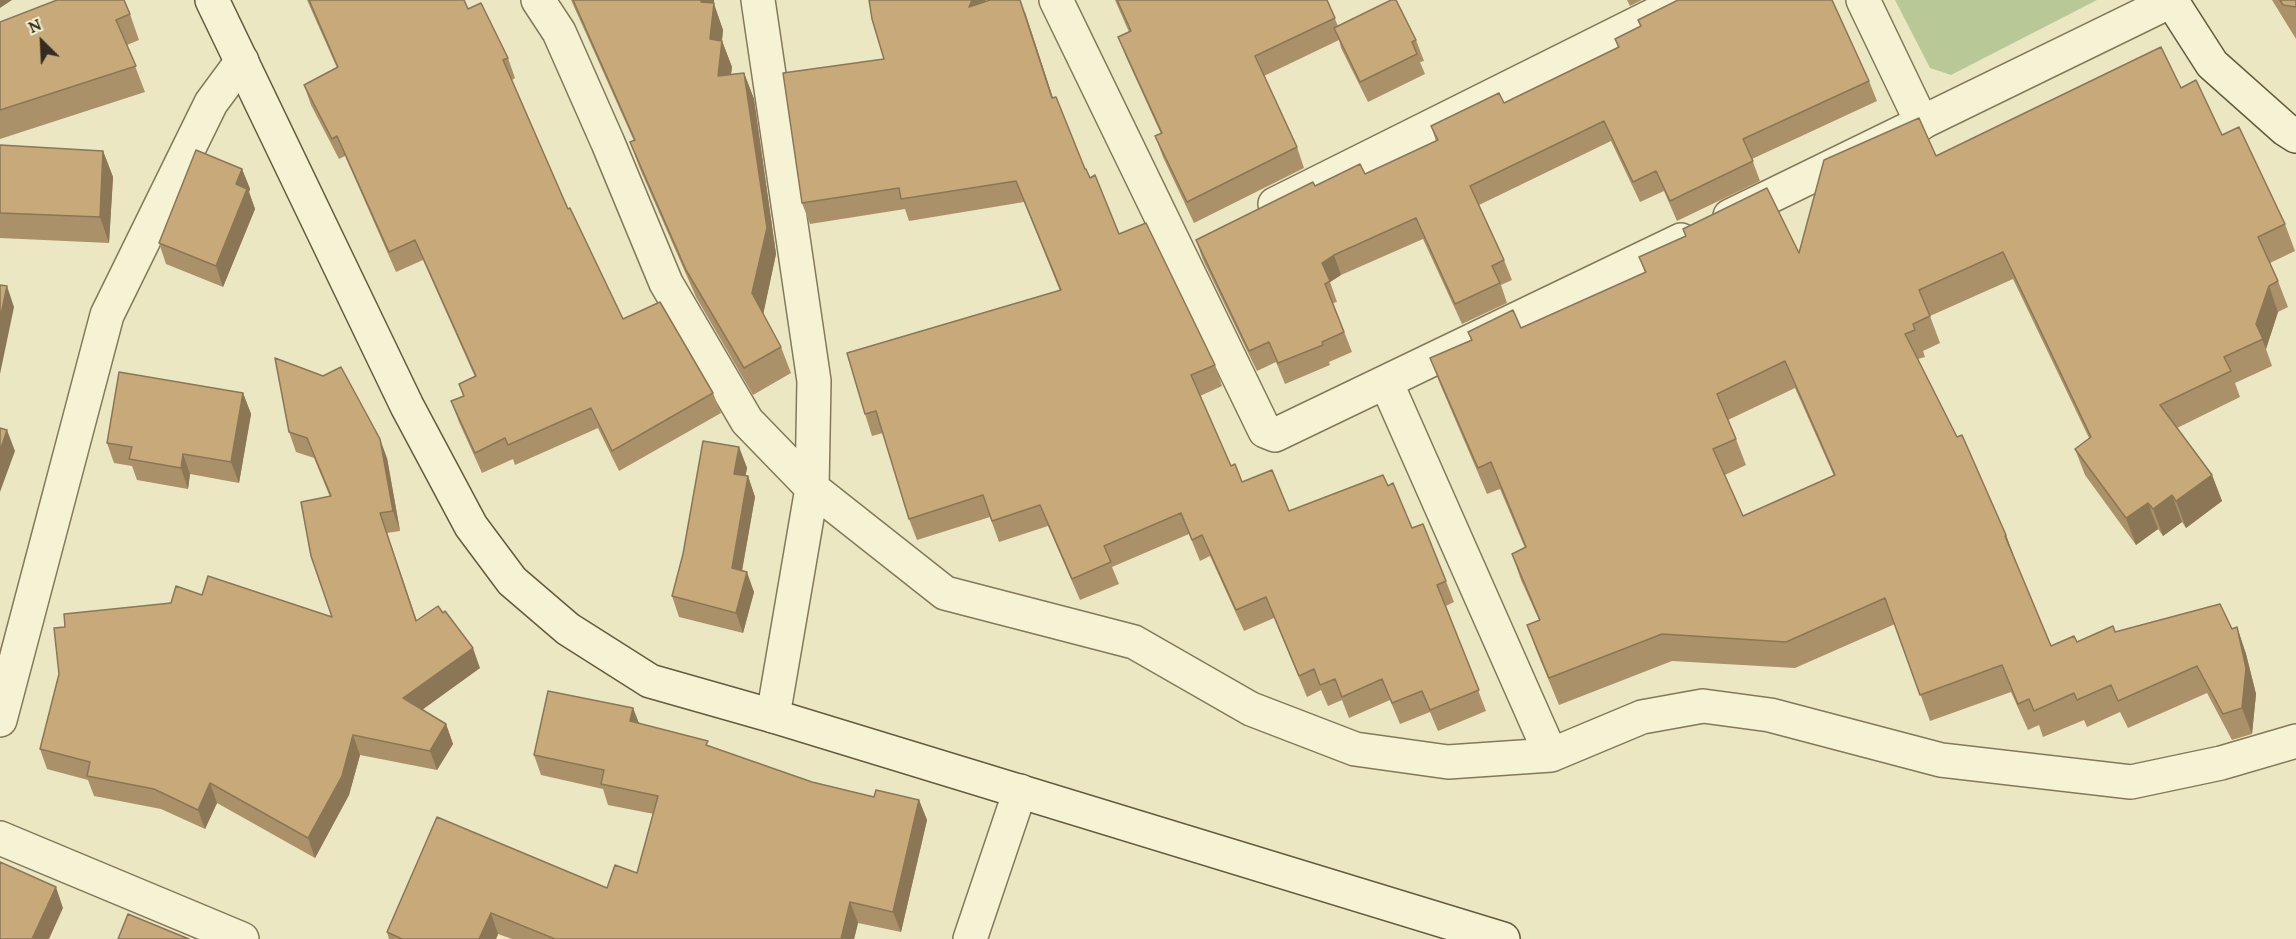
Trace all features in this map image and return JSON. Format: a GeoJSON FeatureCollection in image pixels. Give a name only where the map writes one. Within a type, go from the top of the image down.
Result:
{"type":"FeatureCollection","features":[{"type":"Feature","properties":{"kind":"street"},"geometry":{"type":"LineString","coordinates":[[212,0],[407,406],[471,526],[512,581],[568,629],[650,681],[773,716],[1503,939]]}},
{"type":"Feature","properties":{"kind":"street"},"geometry":{"type":"LineString","coordinates":[[538,0],[559,32],[666,283],[747,421],[812,488],[945,593],[1134,642],[1251,710],[1355,749],[1448,762],[1551,755],[1642,717],[1703,706],[1770,715],[1941,760],[2132,782],[2221,763],[2296,741]]}},
{"type":"Feature","properties":{"kind":"street"},"geometry":{"type":"LineString","coordinates":[[758,0],[814,381],[812,488],[773,716]]}},
{"type":"Feature","properties":{"kind":"street"},"geometry":{"type":"LineString","coordinates":[[1056,0],[1264,431],[1275,435],[1922,123],[2171,0],[2212,64],[2285,129],[2296,136]]}},
{"type":"Feature","properties":{"kind":"street"},"geometry":{"type":"LineString","coordinates":[[1251,216],[1684,0]]}},
{"type":"Feature","properties":{"kind":"street"},"geometry":{"type":"LineString","coordinates":[[1863,0],[1922,123]]}},
{"type":"Feature","properties":{"kind":"street"},"geometry":{"type":"LineString","coordinates":[[0,720],[107,315],[211,103],[242,61]]}},
{"type":"Feature","properties":{"kind":"street"},"geometry":{"type":"LineString","coordinates":[[1177,252],[1209,237]]}},
{"type":"Feature","properties":{"kind":"street"},"geometry":{"type":"LineString","coordinates":[[1386,382],[1551,755]]}},
{"type":"Feature","properties":{"kind":"street"},"geometry":{"type":"LineString","coordinates":[[970,939],[1020,791]]}},
{"type":"Feature","properties":{"kind":"street"},"geometry":{"type":"LineString","coordinates":[[0,838],[242,939]]}},
{"type":"Feature","properties":{"kind":"green space"},"geometry":{"type":"Polygon","coordinates":[[[1895,0],[2097,0],[1951,75],[1930,68],[1895,0]]]}},
{"type":"Feature","properties":{"kind":"building"},"geometry":{"type":"Polygon","coordinates":[[[57,0],[124,0],[130,14],[116,20],[136,66],[0,110],[0,22],[57,0]]]}},
{"type":"Feature","properties":{"kind":"building"},"geometry":{"type":"Polygon","coordinates":[[[309,0],[464,0],[468,9],[481,3],[508,58],[503,60],[568,209],[570,208],[623,319],[660,302],[713,393],[612,451],[591,408],[508,445],[505,438],[475,453],[451,401],[464,396],[459,384],[476,376],[415,240],[389,252],[337,136],[332,139],[304,85],[338,67],[309,0]]]}},
{"type":"Feature","properties":{"kind":"building"},"geometry":{"type":"Polygon","coordinates":[[[573,0],[701,0],[701,2],[714,3],[710,39],[722,41],[718,76],[744,73],[767,228],[752,293],[781,347],[744,368],[686,270],[630,142],[635,140],[573,0]]]}},
{"type":"Feature","properties":{"kind":"building"},"geometry":{"type":"Polygon","coordinates":[[[869,0],[972,0],[969,7],[990,0],[1020,0],[1052,98],[1056,97],[1090,178],[1095,175],[1119,234],[1146,223],[1215,365],[1191,375],[1231,466],[1235,464],[1242,482],[1272,470],[1289,511],[1383,475],[1388,486],[1393,483],[1412,528],[1423,524],[1446,581],[1437,585],[1479,690],[1430,710],[1422,691],[1392,703],[1382,679],[1342,697],[1335,679],[1320,685],[1314,669],[1299,676],[1266,597],[1236,610],[1202,535],[1192,540],[1181,513],[1104,546],[1111,562],[1072,579],[1040,505],[992,521],[983,495],[909,519],[876,411],[865,414],[847,353],[1061,290],[1016,181],[901,199],[899,188],[802,203],[783,73],[884,59],[869,0]]]}},
{"type":"Feature","properties":{"kind":"building"},"geometry":{"type":"Polygon","coordinates":[[[1117,0],[1327,0],[1335,18],[1255,56],[1297,147],[1187,202],[1155,136],[1162,133],[1118,37],[1131,31],[1117,0]]]}},
{"type":"Feature","properties":{"kind":"building"},"geometry":{"type":"Polygon","coordinates":[[[1391,0],[1396,0],[1416,40],[1412,42],[1417,54],[1360,82],[1334,28],[1391,0]]]}},
{"type":"Feature","properties":{"kind":"building"},"geometry":{"type":"Polygon","coordinates":[[[1678,0],[1832,0],[1869,81],[1743,139],[1753,161],[1670,201],[1656,171],[1633,182],[1604,121],[1470,186],[1504,260],[1492,266],[1500,283],[1455,304],[1416,218],[1334,255],[1322,263],[1330,281],[1325,284],[1344,332],[1322,342],[1323,345],[1278,363],[1269,342],[1249,351],[1196,240],[1313,182],[1315,186],[1360,164],[1365,174],[1438,140],[1431,126],[1499,93],[1504,103],[1619,47],[1615,39],[1641,26],[1638,20],[1678,0]]]}},
{"type":"Feature","properties":{"kind":"building"},"geometry":{"type":"Polygon","coordinates":[[[2280,0],[2296,0],[2296,7],[2283,5],[2280,0]]]}},
{"type":"Feature","properties":{"kind":"building"},"geometry":{"type":"Polygon","coordinates":[[[2161,47],[2181,88],[2196,80],[2222,135],[2239,127],[2285,224],[2258,237],[2278,281],[2269,286],[2256,324],[2263,339],[2224,357],[2231,371],[2160,405],[2212,475],[2176,501],[2172,495],[2153,509],[2148,503],[2126,518],[2075,449],[2091,437],[2003,252],[1919,290],[1930,316],[1913,324],[1915,330],[1905,334],[1957,437],[1962,435],[2051,646],[2074,636],[2077,642],[2113,626],[2115,632],[2220,604],[2232,629],[2237,627],[2246,668],[2242,708],[2223,714],[2197,666],[2118,701],[2111,685],[2077,700],[2074,693],[2034,711],[2029,699],[2018,704],[2002,665],[1920,695],[1885,598],[1786,642],[1662,634],[1549,678],[1527,625],[1540,620],[1512,554],[1526,547],[1491,462],[1478,468],[1430,358],[1472,340],[1468,332],[1513,310],[1521,328],[1646,272],[1639,257],[1686,236],[1683,229],[1767,188],[1799,253],[1824,160],[1919,118],[1936,156],[2161,47]],[[1785,361],[1717,394],[1736,439],[1713,449],[1743,516],[1835,475],[1785,361]]]}},
{"type":"Feature","properties":{"kind":"building"},"geometry":{"type":"Polygon","coordinates":[[[0,145],[103,151],[100,217],[0,213],[0,145]]]}},
{"type":"Feature","properties":{"kind":"building"},"geometry":{"type":"Polygon","coordinates":[[[196,150],[242,169],[236,184],[247,189],[216,266],[159,243],[196,150]]]}},
{"type":"Feature","properties":{"kind":"building"},"geometry":{"type":"Polygon","coordinates":[[[0,285],[7,286],[0,319],[0,285]]]}},
{"type":"Feature","properties":{"kind":"building"},"geometry":{"type":"Polygon","coordinates":[[[275,358],[323,376],[341,367],[380,439],[393,511],[380,513],[416,621],[438,606],[443,613],[445,611],[473,648],[403,698],[446,724],[430,751],[353,735],[342,776],[308,838],[210,783],[198,810],[154,789],[87,776],[90,762],[40,749],[59,674],[54,628],[65,627],[64,614],[171,603],[176,586],[202,595],[208,576],[332,617],[311,556],[301,502],[331,496],[307,438],[289,432],[275,358]]]}},
{"type":"Feature","properties":{"kind":"building"},"geometry":{"type":"Polygon","coordinates":[[[119,372],[243,393],[231,462],[183,454],[181,468],[129,459],[132,447],[107,443],[119,372]]]}},
{"type":"Feature","properties":{"kind":"building"},"geometry":{"type":"Polygon","coordinates":[[[0,428],[7,430],[0,451],[0,428]]]}},
{"type":"Feature","properties":{"kind":"building"},"geometry":{"type":"Polygon","coordinates":[[[703,441],[739,447],[734,474],[748,476],[732,568],[747,572],[736,613],[672,596],[683,554],[703,441]]]}},
{"type":"Feature","properties":{"kind":"building"},"geometry":{"type":"Polygon","coordinates":[[[548,691],[633,708],[630,721],[708,741],[706,745],[812,782],[874,797],[876,790],[919,800],[893,912],[850,902],[841,939],[555,939],[491,913],[479,939],[402,939],[387,932],[437,817],[607,888],[615,865],[637,873],[658,796],[601,784],[604,770],[534,755],[548,691]]]}},
{"type":"Feature","properties":{"kind":"building"},"geometry":{"type":"Polygon","coordinates":[[[0,862],[56,887],[32,939],[0,939],[0,862]]]}},
{"type":"Feature","properties":{"kind":"building"},"geometry":{"type":"Polygon","coordinates":[[[128,914],[184,937],[189,939],[118,939],[128,914]]]}}]}
